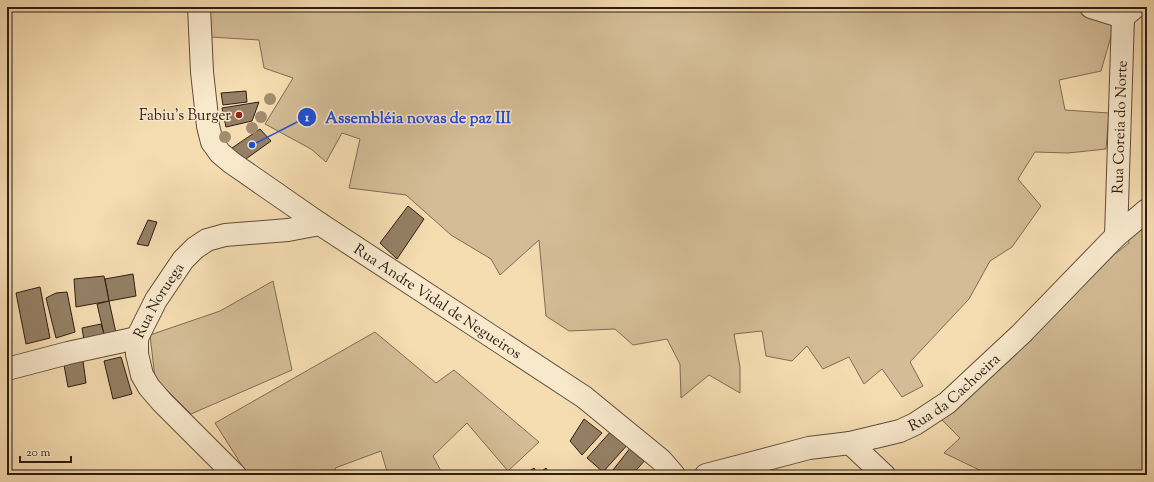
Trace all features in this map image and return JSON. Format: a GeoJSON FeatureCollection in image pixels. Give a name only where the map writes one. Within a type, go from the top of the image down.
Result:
{"type":"FeatureCollection","features":[{"type":"Feature","properties":{"kind":"street","name":"Rua Andre Vidal de Negueiros"},"geometry":{"type":"LineString","coordinates":[[199,7],[202,72],[208,126],[212,142],[220,153],[232,163],[320,224],[584,397],[661,460],[674,475]]}},
{"type":"Feature","properties":{"kind":"street"},"geometry":{"type":"LineString","coordinates":[[1092,7],[1129,12]]}},
{"type":"Feature","properties":{"kind":"street","name":"Rua Coreia do Norte"},"geometry":{"type":"LineString","coordinates":[[1116,236],[1129,12]]}},
{"type":"Feature","properties":{"kind":"street","name":"Rua da Cachoeira"},"geometry":{"type":"LineString","coordinates":[[706,475],[809,448],[824,445],[850,444],[900,431],[915,424],[947,403],[1021,334],[1116,236],[1147,210]]}},
{"type":"Feature","properties":{"kind":"street","name":"Rua Noruega"},"geometry":{"type":"LineString","coordinates":[[235,475],[149,387],[142,375],[137,354],[137,338],[156,300],[183,260],[207,240],[225,235],[288,230],[320,224]]}},
{"type":"Feature","properties":{"kind":"street"},"geometry":{"type":"LineString","coordinates":[[7,369],[68,353],[137,338]]}},
{"type":"Feature","properties":{"kind":"street"},"geometry":{"type":"LineString","coordinates":[[850,444],[884,475]]}},
{"type":"Feature","properties":{"kind":"shaded area"},"geometry":{"type":"Polygon","coordinates":[[[209,7],[1115,7],[1116,19],[1101,71],[1059,80],[1065,110],[1109,113],[1106,149],[1068,153],[1035,152],[1018,179],[1041,206],[1012,247],[990,261],[969,299],[910,362],[923,386],[902,397],[882,369],[864,384],[849,357],[823,369],[807,346],[792,361],[766,356],[762,331],[734,334],[740,367],[740,393],[709,375],[681,398],[680,364],[667,339],[633,345],[615,329],[569,331],[546,316],[539,240],[500,275],[491,259],[451,235],[406,195],[349,188],[360,139],[342,133],[326,162],[311,149],[265,124],[293,78],[264,68],[259,40],[211,37],[209,7]]]}},
{"type":"Feature","properties":{"kind":"shaded area"},"geometry":{"type":"Polygon","coordinates":[[[1147,216],[1147,475],[990,475],[944,453],[960,438],[939,417],[1018,346],[1031,341],[1046,318],[1096,269],[1129,243],[1127,234],[1147,216]]]}},
{"type":"Feature","properties":{"kind":"shaded area"},"geometry":{"type":"Polygon","coordinates":[[[273,281],[292,370],[191,414],[155,378],[150,335],[220,311],[273,281]]]}},
{"type":"Feature","properties":{"kind":"shaded area"},"geometry":{"type":"Polygon","coordinates":[[[375,332],[436,383],[454,370],[539,442],[508,471],[467,423],[433,456],[443,475],[388,475],[381,451],[335,468],[336,475],[248,475],[215,423],[375,332]]]}},
{"type":"Feature","properties":{"kind":"building"},"geometry":{"type":"Polygon","coordinates":[[[246,91],[247,102],[223,105],[221,93],[246,91]]]}},
{"type":"Feature","properties":{"kind":"building","name":"Fabiu's Burger"},"geometry":{"type":"Polygon","coordinates":[[[259,102],[252,121],[226,127],[222,108],[259,102]]]}},
{"type":"Feature","properties":{"kind":"building"},"geometry":{"type":"Polygon","coordinates":[[[260,129],[271,141],[243,161],[232,148],[260,129]]]}},
{"type":"Feature","properties":{"kind":"building"},"geometry":{"type":"Polygon","coordinates":[[[408,206],[424,219],[397,259],[380,243],[408,206]]]}},
{"type":"Feature","properties":{"kind":"building"},"geometry":{"type":"Polygon","coordinates":[[[148,220],[157,222],[148,246],[137,244],[148,220]]]}},
{"type":"Feature","properties":{"kind":"building"},"geometry":{"type":"Polygon","coordinates":[[[133,274],[136,296],[109,301],[105,279],[133,274]]]}},
{"type":"Feature","properties":{"kind":"building"},"geometry":{"type":"Polygon","coordinates":[[[104,276],[109,301],[76,307],[74,279],[104,276]]]}},
{"type":"Feature","properties":{"kind":"building"},"geometry":{"type":"Polygon","coordinates":[[[40,287],[50,338],[26,344],[16,293],[40,287]]]}},
{"type":"Feature","properties":{"kind":"building"},"geometry":{"type":"Polygon","coordinates":[[[67,292],[75,332],[56,338],[46,298],[56,293],[67,292]]]}},
{"type":"Feature","properties":{"kind":"building"},"geometry":{"type":"Polygon","coordinates":[[[109,301],[116,333],[104,334],[97,304],[109,301]]]}},
{"type":"Feature","properties":{"kind":"building"},"geometry":{"type":"Polygon","coordinates":[[[101,324],[104,334],[84,340],[82,328],[101,324]]]}},
{"type":"Feature","properties":{"kind":"building"},"geometry":{"type":"Polygon","coordinates":[[[121,357],[132,394],[113,399],[104,361],[121,357]]]}},
{"type":"Feature","properties":{"kind":"building"},"geometry":{"type":"Polygon","coordinates":[[[83,361],[86,383],[68,387],[64,365],[83,361]]]}},
{"type":"Feature","properties":{"kind":"building"},"geometry":{"type":"Polygon","coordinates":[[[584,419],[602,433],[582,455],[570,441],[584,419]]]}},
{"type":"Feature","properties":{"kind":"building"},"geometry":{"type":"Polygon","coordinates":[[[612,430],[630,442],[603,472],[587,458],[612,430]]]}},
{"type":"Feature","properties":{"kind":"building"},"geometry":{"type":"Polygon","coordinates":[[[631,447],[646,459],[632,475],[609,475],[631,447]]]}},
{"type":"Feature","properties":{"kind":"building"},"geometry":{"type":"Polygon","coordinates":[[[534,468],[538,475],[524,475],[534,468]]]}},
{"type":"Feature","properties":{"kind":"building"},"geometry":{"type":"Polygon","coordinates":[[[546,468],[550,475],[538,475],[538,474],[546,468]]]}},
{"type":"Feature","properties":{"kind":"place","name":"Fabiu's Burger"},"geometry":{"type":"Point","coordinates":[239,115]}},
{"type":"Feature","properties":{"kind":"place","name":"Assembléia novas de paz III"},"geometry":{"type":"Point","coordinates":[252,145]}}]}
